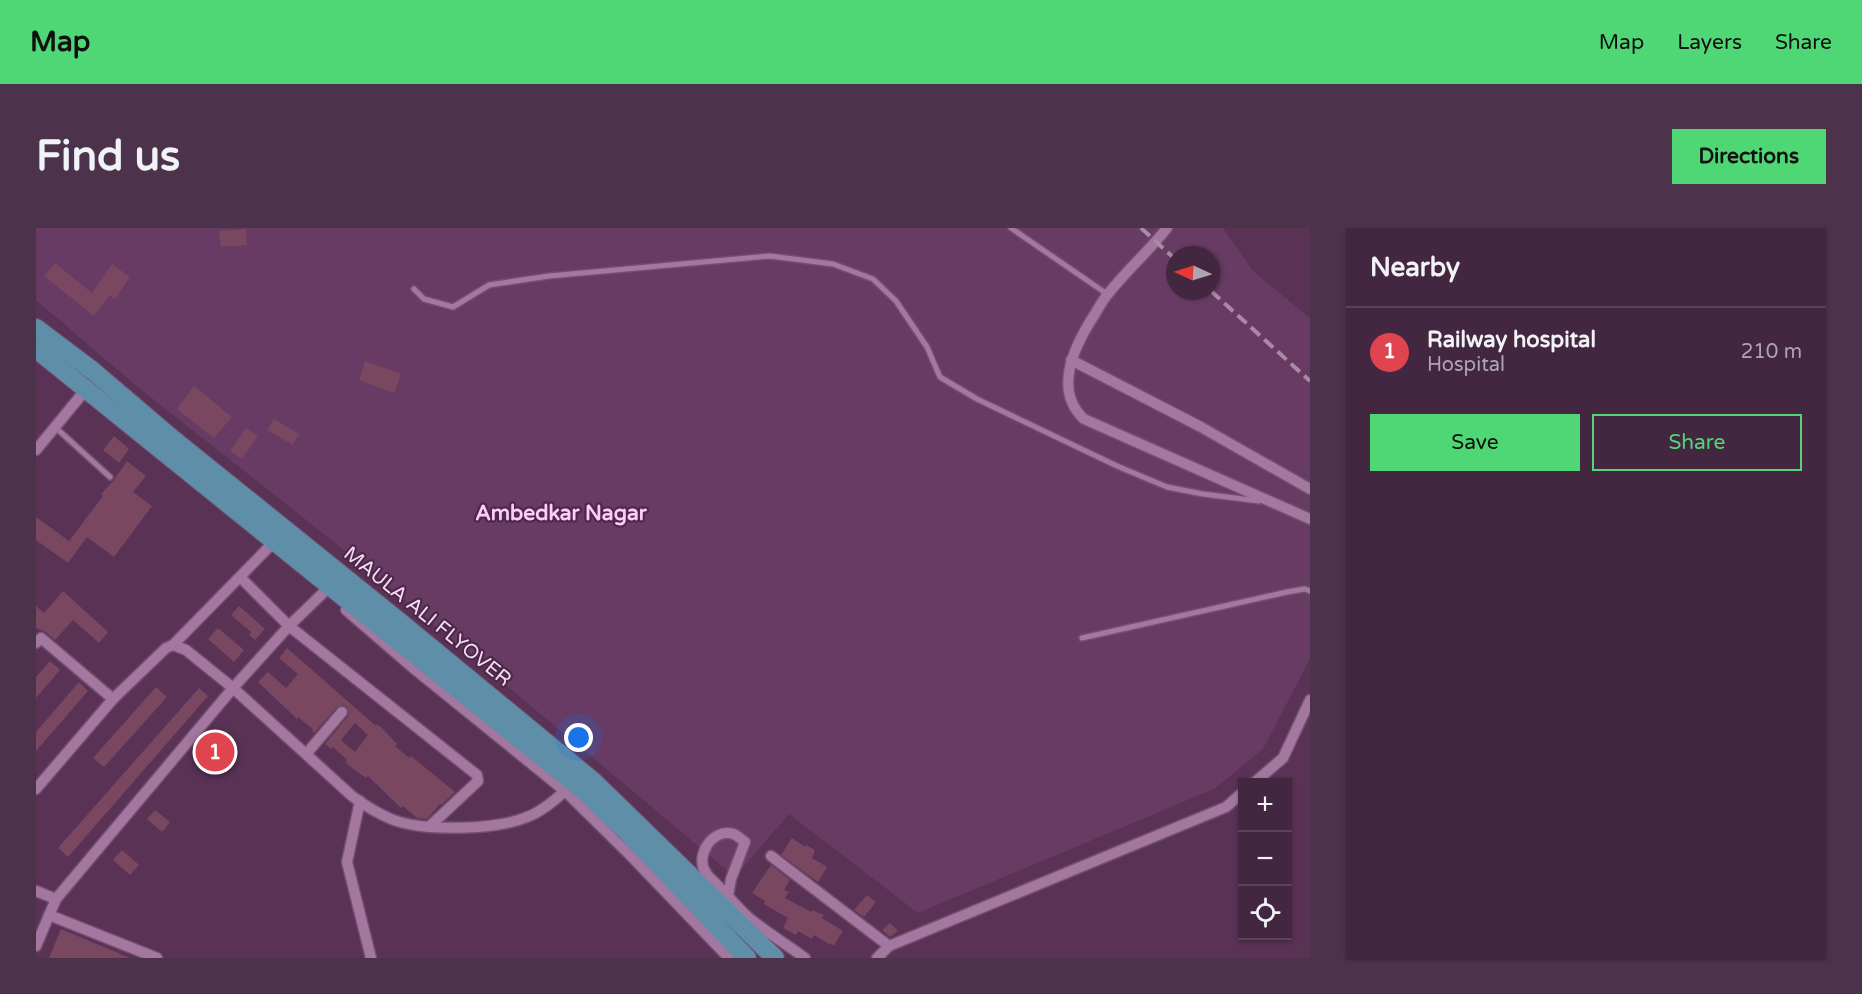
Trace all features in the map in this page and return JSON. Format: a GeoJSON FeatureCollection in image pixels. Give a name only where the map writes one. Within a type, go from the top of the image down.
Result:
{"type":"FeatureCollection","features":[{"type":"Feature","properties":{"kind":"main road","name":"MAULA ALI FLYOVER"},"geometry":{"type":"LineString","coordinates":[[36,328],[93,371],[174,440],[400,621],[593,781],[775,958]]}},
{"type":"Feature","properties":{"kind":"main road","name":"MAULA ALI FLYOVER"},"geometry":{"type":"LineString","coordinates":[[36,349],[584,791],[627,832],[747,958]]}},
{"type":"Feature","properties":{"kind":"street"},"geometry":{"type":"LineString","coordinates":[[1167,228],[1107,294],[1082,336],[1071,360],[1069,396],[1078,414],[1084,419],[1310,519]]}},
{"type":"Feature","properties":{"kind":"street"},"geometry":{"type":"LineString","coordinates":[[36,354],[324,592],[411,667],[565,791],[729,958]]}},
{"type":"Feature","properties":{"kind":"street"},"geometry":{"type":"LineString","coordinates":[[1071,360],[1202,427],[1310,489]]}},
{"type":"Feature","properties":{"kind":"street"},"geometry":{"type":"LineString","coordinates":[[36,450],[83,393]]}},
{"type":"Feature","properties":{"kind":"street"},"geometry":{"type":"LineString","coordinates":[[36,789],[113,699],[166,648],[173,645],[269,548]]}},
{"type":"Feature","properties":{"kind":"street"},"geometry":{"type":"LineString","coordinates":[[240,577],[289,626],[477,775],[478,781],[429,827]]}},
{"type":"Feature","properties":{"kind":"street"},"geometry":{"type":"LineString","coordinates":[[36,946],[56,899],[233,688],[289,626],[324,592]]}},
{"type":"Feature","properties":{"kind":"street"},"geometry":{"type":"LineString","coordinates":[[36,643],[41,638],[113,699]]}},
{"type":"Feature","properties":{"kind":"street"},"geometry":{"type":"LineString","coordinates":[[173,645],[186,650],[233,688],[360,801],[392,819],[429,827],[478,826],[526,818],[565,791]]}},
{"type":"Feature","properties":{"kind":"street"},"geometry":{"type":"LineString","coordinates":[[1261,778],[1283,758],[1310,700]]}},
{"type":"Feature","properties":{"kind":"street"},"geometry":{"type":"LineString","coordinates":[[307,753],[342,712]]}},
{"type":"Feature","properties":{"kind":"street"},"geometry":{"type":"LineString","coordinates":[[877,958],[890,946],[1226,807],[1238,796]]}},
{"type":"Feature","properties":{"kind":"street"},"geometry":{"type":"LineString","coordinates":[[360,801],[347,862],[371,958]]}},
{"type":"Feature","properties":{"kind":"street"},"geometry":{"type":"LineString","coordinates":[[728,896],[731,879],[746,842],[733,834],[722,834],[714,838],[702,856],[702,865],[706,873],[728,896],[748,916],[805,958]]}},
{"type":"Feature","properties":{"kind":"street"},"geometry":{"type":"LineString","coordinates":[[771,856],[890,946]]}},
{"type":"Feature","properties":{"kind":"street"},"geometry":{"type":"LineString","coordinates":[[36,891],[56,899]]}},
{"type":"Feature","properties":{"kind":"street"},"geometry":{"type":"LineString","coordinates":[[49,915],[157,958]]}},
{"type":"Feature","properties":{"kind":"lane"},"geometry":{"type":"LineString","coordinates":[[1011,228],[1107,294]]}},
{"type":"Feature","properties":{"kind":"lane"},"geometry":{"type":"LineString","coordinates":[[414,289],[424,299],[453,307],[489,285],[549,276],[770,256],[833,264],[873,279],[896,301],[927,347],[940,377],[977,399],[1117,466],[1167,487],[1203,494],[1272,502]]}},
{"type":"Feature","properties":{"kind":"lane"},"geometry":{"type":"LineString","coordinates":[[55,427],[110,477]]}},
{"type":"Feature","properties":{"kind":"lane"},"geometry":{"type":"LineString","coordinates":[[1082,638],[1305,589],[1310,591]]}},
{"type":"Feature","properties":{"kind":"shaded area"},"geometry":{"type":"Polygon","coordinates":[[[36,228],[1223,228],[1253,271],[1310,318],[1310,659],[1263,749],[1214,789],[918,913],[789,814],[735,877],[358,561],[134,384],[36,300],[36,228]]]}},
{"type":"Feature","properties":{"kind":"building"},"geometry":{"type":"Polygon","coordinates":[[[246,229],[247,245],[221,247],[219,231],[246,229]]]}},
{"type":"Feature","properties":{"kind":"building"},"geometry":{"type":"Polygon","coordinates":[[[55,263],[92,293],[112,264],[130,277],[115,299],[110,295],[94,316],[44,276],[55,263]]]}},
{"type":"Feature","properties":{"kind":"building"},"geometry":{"type":"Polygon","coordinates":[[[365,361],[401,374],[394,393],[359,380],[365,361]]]}},
{"type":"Feature","properties":{"kind":"building"},"geometry":{"type":"Polygon","coordinates":[[[194,386],[232,417],[214,438],[177,409],[194,386]]]}},
{"type":"Feature","properties":{"kind":"building"},"geometry":{"type":"Polygon","coordinates":[[[274,419],[299,434],[293,445],[267,430],[274,419]]]}},
{"type":"Feature","properties":{"kind":"building"},"geometry":{"type":"Polygon","coordinates":[[[246,428],[258,436],[242,459],[230,451],[246,428]]]}},
{"type":"Feature","properties":{"kind":"building"},"geometry":{"type":"Polygon","coordinates":[[[114,436],[129,449],[119,463],[103,450],[114,436]]]}},
{"type":"Feature","properties":{"kind":"building"},"geometry":{"type":"Polygon","coordinates":[[[127,461],[146,476],[133,492],[152,506],[114,557],[87,537],[68,563],[36,540],[36,517],[69,541],[127,461]]]}},
{"type":"Feature","properties":{"kind":"building"},"geometry":{"type":"Polygon","coordinates":[[[596,507],[611,511],[607,523],[592,519],[596,507]]]}},
{"type":"Feature","properties":{"kind":"building"},"geometry":{"type":"Polygon","coordinates":[[[63,591],[108,632],[99,643],[73,620],[55,640],[46,632],[36,628],[36,606],[44,613],[63,591]]]}},
{"type":"Feature","properties":{"kind":"building"},"geometry":{"type":"Polygon","coordinates":[[[239,606],[265,629],[255,640],[249,635],[251,632],[231,615],[239,606]]]}},
{"type":"Feature","properties":{"kind":"building"},"geometry":{"type":"Polygon","coordinates":[[[218,628],[244,650],[234,662],[208,639],[218,628]]]}},
{"type":"Feature","properties":{"kind":"building"},"geometry":{"type":"Polygon","coordinates":[[[287,648],[376,726],[377,724],[384,730],[397,744],[395,746],[409,758],[411,756],[455,792],[427,819],[417,818],[403,806],[401,808],[368,776],[366,778],[352,768],[333,747],[331,749],[325,744],[348,716],[347,707],[343,705],[337,707],[314,733],[313,729],[298,717],[297,719],[258,682],[268,672],[286,688],[298,674],[279,658],[287,648]],[[355,723],[341,740],[355,752],[368,735],[355,723]]]}},
{"type":"Feature","properties":{"kind":"building"},"geometry":{"type":"Polygon","coordinates":[[[50,661],[60,670],[36,698],[36,677],[50,661]]]}},
{"type":"Feature","properties":{"kind":"building"},"geometry":{"type":"Polygon","coordinates":[[[79,682],[88,691],[36,751],[36,732],[79,682]]]}},
{"type":"Feature","properties":{"kind":"building"},"geometry":{"type":"Polygon","coordinates":[[[156,687],[167,697],[104,767],[93,758],[156,687]]]}},
{"type":"Feature","properties":{"kind":"building"},"geometry":{"type":"Polygon","coordinates":[[[199,688],[208,696],[68,857],[58,848],[199,688]]]}},
{"type":"Feature","properties":{"kind":"building"},"geometry":{"type":"Polygon","coordinates":[[[155,810],[170,822],[162,832],[147,819],[155,810]]]}},
{"type":"Feature","properties":{"kind":"building"},"geometry":{"type":"Polygon","coordinates":[[[792,838],[805,847],[806,845],[815,850],[812,858],[827,867],[818,882],[781,855],[792,838]]]}},
{"type":"Feature","properties":{"kind":"building"},"geometry":{"type":"Polygon","coordinates":[[[122,850],[139,865],[130,875],[113,860],[122,850]]]}},
{"type":"Feature","properties":{"kind":"building"},"geometry":{"type":"Polygon","coordinates":[[[771,865],[790,880],[784,890],[789,892],[785,898],[811,912],[812,910],[824,915],[822,918],[843,931],[834,945],[814,935],[812,939],[798,931],[796,935],[783,928],[788,918],[764,904],[765,901],[752,893],[771,865]]]}},
{"type":"Feature","properties":{"kind":"building"},"geometry":{"type":"Polygon","coordinates":[[[867,895],[876,902],[864,917],[854,910],[867,895]]]}},
{"type":"Feature","properties":{"kind":"building"},"geometry":{"type":"Polygon","coordinates":[[[890,923],[898,931],[890,937],[882,930],[890,923]]]}},
{"type":"Feature","properties":{"kind":"building"},"geometry":{"type":"Polygon","coordinates":[[[61,929],[130,958],[49,958],[61,929]]]}},
{"type":"Feature","properties":{"kind":"railway"},"geometry":{"type":"LineString","coordinates":[[1141,228],[1166,251]]}},
{"type":"Feature","properties":{"kind":"railway"},"geometry":{"type":"LineString","coordinates":[[1220,299],[1310,381]]}},
{"type":"Feature","properties":{"kind":"place","name":"Railway hospital"},"geometry":{"type":"Point","coordinates":[215,752]}},
{"type":"Feature","properties":{"kind":"district","name":"Ambedkar Nagar"},"geometry":{"type":"Point","coordinates":[561,513]}}]}
